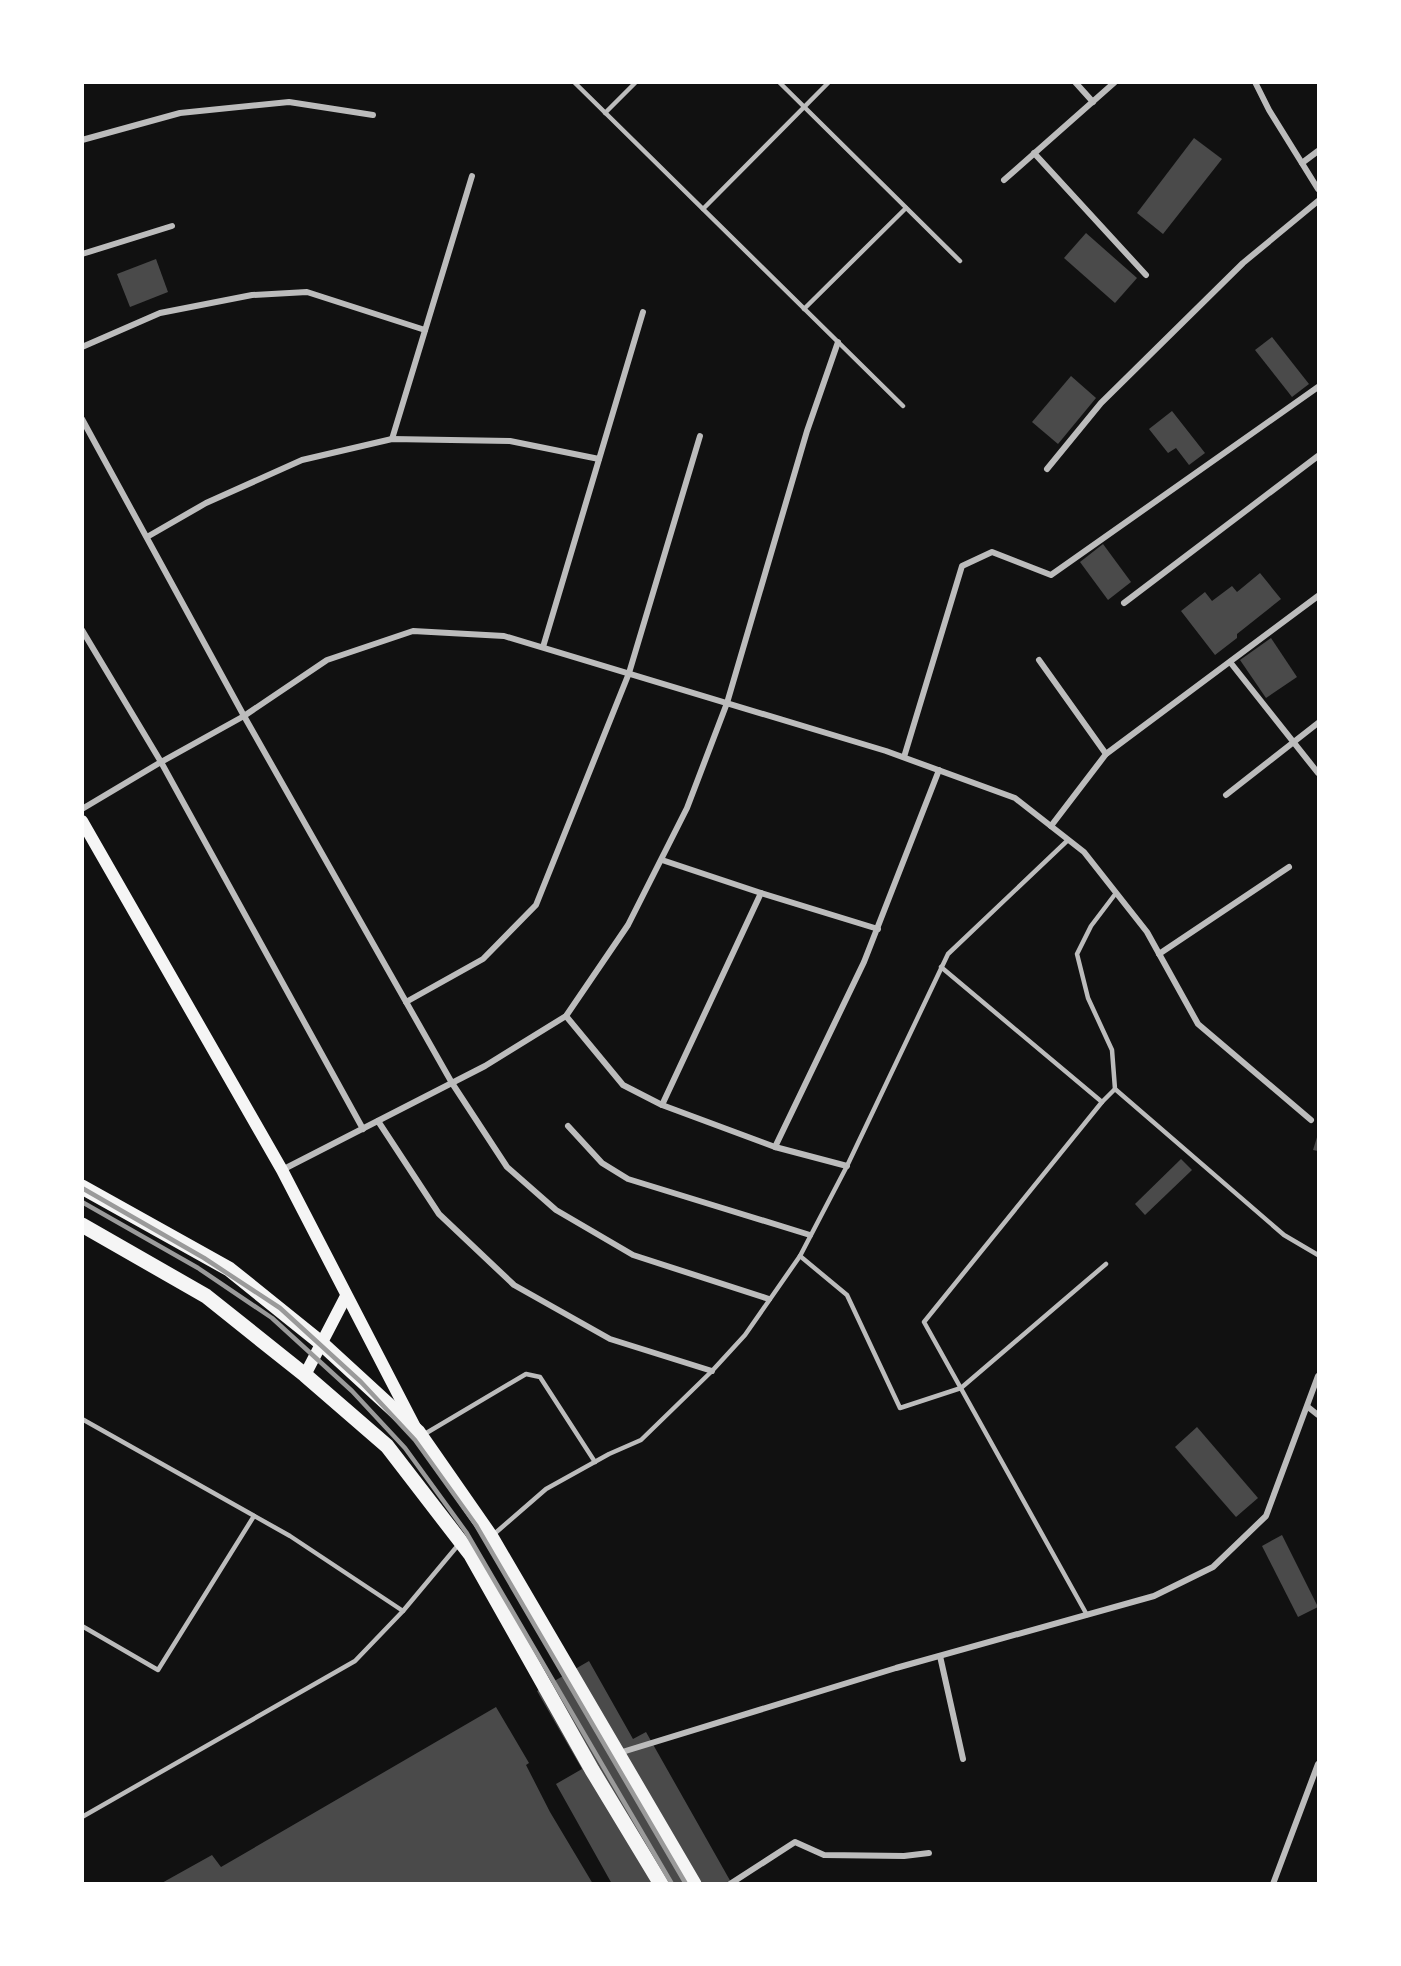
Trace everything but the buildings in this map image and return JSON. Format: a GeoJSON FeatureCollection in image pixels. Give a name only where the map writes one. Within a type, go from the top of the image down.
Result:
{"type":"FeatureCollection","features":[{"type":"Feature","properties":{"kind":"main road"},"geometry":{"type":"LineString","coordinates":[[82,820],[282,1170],[419,1434],[491,1537],[694,1884]]}},
{"type":"Feature","properties":{"kind":"main road"},"geometry":{"type":"LineString","coordinates":[[82,1187],[230,1269],[321,1343],[419,1434]]}},
{"type":"Feature","properties":{"kind":"main road"},"geometry":{"type":"LineString","coordinates":[[82,1224],[206,1296],[305,1375],[387,1446],[471,1555],[592,1770],[661,1884]]}},
{"type":"Feature","properties":{"kind":"main road"},"geometry":{"type":"LineString","coordinates":[[305,1375],[346,1296]]}},
{"type":"Feature","properties":{"kind":"street"},"geometry":{"type":"LineString","coordinates":[[1075,82],[1093,102]]}},
{"type":"Feature","properties":{"kind":"street"},"geometry":{"type":"LineString","coordinates":[[1004,180],[1115,82]]}},
{"type":"Feature","properties":{"kind":"street"},"geometry":{"type":"LineString","coordinates":[[1255,82],[1269,110],[1318,189]]}},
{"type":"Feature","properties":{"kind":"street"},"geometry":{"type":"LineString","coordinates":[[82,140],[180,113],[289,102],[373,115]]}},
{"type":"Feature","properties":{"kind":"street"},"geometry":{"type":"LineString","coordinates":[[1302,163],[1318,151]]}},
{"type":"Feature","properties":{"kind":"street"},"geometry":{"type":"LineString","coordinates":[[1034,153],[1146,274]]}},
{"type":"Feature","properties":{"kind":"street"},"geometry":{"type":"LineString","coordinates":[[393,439],[472,177]]}},
{"type":"Feature","properties":{"kind":"street"},"geometry":{"type":"LineString","coordinates":[[1047,469],[1101,403],[1243,263],[1318,201]]}},
{"type":"Feature","properties":{"kind":"street"},"geometry":{"type":"LineString","coordinates":[[82,254],[172,226]]}},
{"type":"Feature","properties":{"kind":"street"},"geometry":{"type":"LineString","coordinates":[[82,347],[160,313],[252,295],[307,292],[425,330]]}},
{"type":"Feature","properties":{"kind":"street"},"geometry":{"type":"LineString","coordinates":[[543,647],[643,312]]}},
{"type":"Feature","properties":{"kind":"street"},"geometry":{"type":"LineString","coordinates":[[282,1170],[485,1066],[544,1027],[566,1016],[628,925],[687,808],[727,703],[807,431],[838,342]]}},
{"type":"Feature","properties":{"kind":"street"},"geometry":{"type":"LineString","coordinates":[[904,757],[962,566],[992,552],[1051,575],[1318,387]]}},
{"type":"Feature","properties":{"kind":"street"},"geometry":{"type":"LineString","coordinates":[[82,419],[244,716],[452,1083],[507,1167],[555,1210],[633,1255],[769,1299]]}},
{"type":"Feature","properties":{"kind":"street"},"geometry":{"type":"LineString","coordinates":[[406,1002],[483,958],[536,905],[629,673],[700,436]]}},
{"type":"Feature","properties":{"kind":"street"},"geometry":{"type":"LineString","coordinates":[[147,537],[206,503],[302,460],[393,439],[510,441],[599,459]]}},
{"type":"Feature","properties":{"kind":"street"},"geometry":{"type":"LineString","coordinates":[[1124,603],[1318,456]]}},
{"type":"Feature","properties":{"kind":"street"},"geometry":{"type":"LineString","coordinates":[[1051,826],[1106,754],[1318,596]]}},
{"type":"Feature","properties":{"kind":"street"},"geometry":{"type":"LineString","coordinates":[[82,630],[161,762],[363,1129]]}},
{"type":"Feature","properties":{"kind":"street"},"geometry":{"type":"LineString","coordinates":[[82,809],[244,716],[327,660],[413,631],[504,636],[904,757],[1016,798],[1084,852],[1147,932],[1198,1024],[1311,1120]]}},
{"type":"Feature","properties":{"kind":"street"},"geometry":{"type":"LineString","coordinates":[[1039,660],[1106,754]]}},
{"type":"Feature","properties":{"kind":"street"},"geometry":{"type":"LineString","coordinates":[[1230,662],[1318,773]]}},
{"type":"Feature","properties":{"kind":"street"},"geometry":{"type":"LineString","coordinates":[[1226,795],[1318,723]]}},
{"type":"Feature","properties":{"kind":"street"},"geometry":{"type":"LineString","coordinates":[[775,1147],[864,962],[939,770]]}},
{"type":"Feature","properties":{"kind":"street"},"geometry":{"type":"LineString","coordinates":[[662,860],[878,929]]}},
{"type":"Feature","properties":{"kind":"street"},"geometry":{"type":"LineString","coordinates":[[1159,954],[1289,867]]}},
{"type":"Feature","properties":{"kind":"street"},"geometry":{"type":"LineString","coordinates":[[662,1106],[761,893]]}},
{"type":"Feature","properties":{"kind":"street"},"geometry":{"type":"LineString","coordinates":[[566,1016],[623,1085],[662,1106],[775,1147],[847,1166]]}},
{"type":"Feature","properties":{"kind":"street"},"geometry":{"type":"LineString","coordinates":[[378,1121],[438,1214],[514,1285],[610,1339],[712,1371]]}},
{"type":"Feature","properties":{"kind":"street"},"geometry":{"type":"LineString","coordinates":[[568,1126],[602,1163],[628,1179],[810,1235]]}},
{"type":"Feature","properties":{"kind":"street"},"geometry":{"type":"LineString","coordinates":[[619,1753],[940,1656],[1154,1596],[1213,1567],[1266,1516],[1318,1376]]}},
{"type":"Feature","properties":{"kind":"street"},"geometry":{"type":"LineString","coordinates":[[1308,1407],[1318,1415]]}},
{"type":"Feature","properties":{"kind":"street"},"geometry":{"type":"LineString","coordinates":[[940,1656],[963,1759]]}},
{"type":"Feature","properties":{"kind":"street"},"geometry":{"type":"LineString","coordinates":[[1273,1884],[1318,1764]]}},
{"type":"Feature","properties":{"kind":"street"},"geometry":{"type":"LineString","coordinates":[[730,1884],[795,1842],[824,1855],[904,1856],[929,1852]]}},
{"type":"Feature","properties":{"kind":"lane"},"geometry":{"type":"LineString","coordinates":[[574,82],[903,406]]}},
{"type":"Feature","properties":{"kind":"lane"},"geometry":{"type":"LineString","coordinates":[[605,113],[636,82]]}},
{"type":"Feature","properties":{"kind":"lane"},"geometry":{"type":"LineString","coordinates":[[779,82],[960,261]]}},
{"type":"Feature","properties":{"kind":"lane"},"geometry":{"type":"LineString","coordinates":[[703,209],[829,82]]}},
{"type":"Feature","properties":{"kind":"lane"},"geometry":{"type":"LineString","coordinates":[[804,309],[906,208]]}},
{"type":"Feature","properties":{"kind":"lane"},"geometry":{"type":"LineString","coordinates":[[491,1537],[546,1489],[642,1440],[745,1335],[800,1256],[847,1166],[948,954],[1068,840]]}},
{"type":"Feature","properties":{"kind":"lane"},"geometry":{"type":"LineString","coordinates":[[1116,892],[1090,926],[1077,954],[1088,998],[1112,1050],[1115,1089],[1284,1235],[1318,1255]]}},
{"type":"Feature","properties":{"kind":"lane"},"geometry":{"type":"LineString","coordinates":[[941,967],[1102,1102]]}},
{"type":"Feature","properties":{"kind":"lane"},"geometry":{"type":"LineString","coordinates":[[1087,1615],[924,1322],[1102,1102],[1115,1089]]}},
{"type":"Feature","properties":{"kind":"lane"},"geometry":{"type":"LineString","coordinates":[[800,1256],[847,1295],[900,1408],[961,1388],[1106,1264]]}},
{"type":"Feature","properties":{"kind":"lane"},"geometry":{"type":"LineString","coordinates":[[419,1434],[526,1374],[540,1377],[595,1462]]}},
{"type":"Feature","properties":{"kind":"lane"},"geometry":{"type":"LineString","coordinates":[[82,1419],[290,1536],[403,1611]]}},
{"type":"Feature","properties":{"kind":"lane"},"geometry":{"type":"LineString","coordinates":[[82,1626],[158,1670],[254,1516]]}},
{"type":"Feature","properties":{"kind":"lane"},"geometry":{"type":"LineString","coordinates":[[82,1817],[356,1661],[403,1611],[460,1542]]}},
{"type":"Feature","properties":{"kind":"railway"},"geometry":{"type":"LineString","coordinates":[[82,1188],[204,1258],[280,1308],[361,1382],[415,1440],[476,1525],[686,1884]]}},
{"type":"Feature","properties":{"kind":"railway"},"geometry":{"type":"LineString","coordinates":[[82,1202],[198,1268],[272,1318],[352,1391],[405,1448],[466,1532],[672,1884]]}}]}
